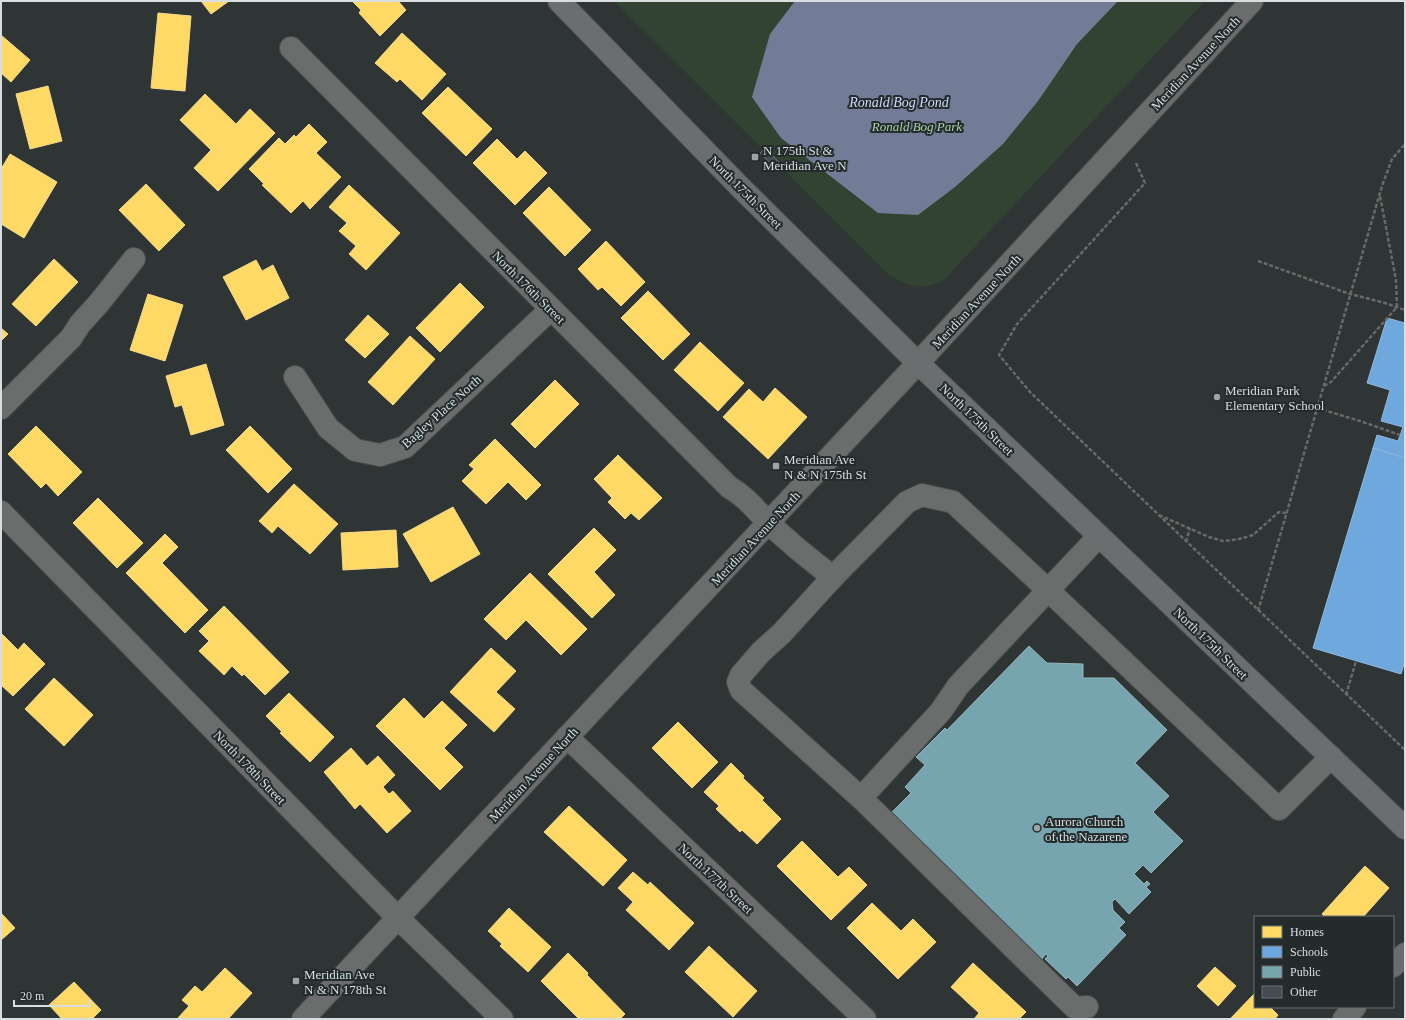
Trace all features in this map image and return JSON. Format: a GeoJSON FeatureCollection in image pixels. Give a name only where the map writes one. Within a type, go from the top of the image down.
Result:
{"type":"FeatureCollection","features":[{"type":"Feature","properties":{"kind":"main road","name":"North 175th Street"},"geometry":{"type":"LineString","coordinates":[[559,1],[741,188],[918,363],[1405,828]]}},
{"type":"Feature","properties":{"kind":"street","name":"Meridian Avenue North"},"geometry":{"type":"LineString","coordinates":[[303,1019],[918,363],[1252,1]]}},
{"type":"Feature","properties":{"kind":"street","name":"North 176th Street"},"geometry":{"type":"LineString","coordinates":[[291,48],[729,487],[742,494],[768,523],[792,545],[832,577]]}},
{"type":"Feature","properties":{"kind":"street"},"geometry":{"type":"LineString","coordinates":[[1,408],[71,338],[80,324],[134,259]]}},
{"type":"Feature","properties":{"kind":"street","name":"Bagley Place North"},"geometry":{"type":"LineString","coordinates":[[295,377],[328,428],[355,450],[380,455],[405,447],[551,309]]}},
{"type":"Feature","properties":{"kind":"street"},"geometry":{"type":"LineString","coordinates":[[1086,1007],[1075,1008],[861,798],[741,690],[738,682],[741,675],[761,652],[782,633],[832,577],[907,502],[922,495],[953,502],[1279,809],[1331,757]]}},
{"type":"Feature","properties":{"kind":"street","name":"North 178th Street"},"geometry":{"type":"LineString","coordinates":[[1,512],[398,918],[502,1019]]}},
{"type":"Feature","properties":{"kind":"street"},"geometry":{"type":"LineString","coordinates":[[861,798],[941,711],[958,686],[1099,536]]}},
{"type":"Feature","properties":{"kind":"street","name":"North 177th Street"},"geometry":{"type":"LineString","coordinates":[[567,737],[866,1019]]}},
{"type":"Feature","properties":{"kind":"street"},"geometry":{"type":"LineString","coordinates":[[1394,965],[1405,954]]}},
{"type":"Feature","properties":{"kind":"street"},"geometry":{"type":"LineString","coordinates":[[1344,1019],[1354,1008]]}},
{"type":"Feature","properties":{"kind":"path"},"geometry":{"type":"LineString","coordinates":[[1258,611],[1380,194],[1392,159],[1405,144]]}},
{"type":"Feature","properties":{"kind":"path"},"geometry":{"type":"LineString","coordinates":[[1145,183],[1017,324],[999,355],[1030,392],[1405,750]]}},
{"type":"Feature","properties":{"kind":"path"},"geometry":{"type":"LineString","coordinates":[[1324,386],[1332,382],[1397,307],[1396,280],[1380,194]]}},
{"type":"Feature","properties":{"kind":"path"},"geometry":{"type":"LineString","coordinates":[[1258,261],[1350,294],[1385,302],[1405,310]]}},
{"type":"Feature","properties":{"kind":"path"},"geometry":{"type":"LineString","coordinates":[[1317,408],[1400,435]]}},
{"type":"Feature","properties":{"kind":"path"},"geometry":{"type":"LineString","coordinates":[[1157,514],[1224,541],[1253,535],[1279,512],[1286,513]]}},
{"type":"Feature","properties":{"kind":"path"},"geometry":{"type":"LineString","coordinates":[[1186,542],[1190,528]]}},
{"type":"Feature","properties":{"kind":"path"},"geometry":{"type":"LineString","coordinates":[[1346,695],[1356,661]]}},
{"type":"Feature","properties":{"kind":"green space","name":"Ronald Bog Park"},"geometry":{"type":"Polygon","coordinates":[[[614,1],[1205,1],[943,281],[928,286],[915,286],[908,285],[889,275],[614,1]]]}},
{"type":"Feature","properties":{"kind":"water","name":"Ronald Bog Pond"},"geometry":{"type":"Polygon","coordinates":[[[795,1],[1118,1],[1077,44],[1038,101],[1003,144],[955,187],[918,215],[878,213],[781,138],[752,97],[770,34],[795,1]]]}},
{"type":"Feature","properties":{"kind":"building: Homes"},"geometry":{"type":"Polygon","coordinates":[[[201,1],[229,1],[211,14],[201,1]]]}},
{"type":"Feature","properties":{"kind":"building: Homes"},"geometry":{"type":"Polygon","coordinates":[[[352,1],[398,1],[406,10],[380,36],[359,13],[361,10],[352,1]]]}},
{"type":"Feature","properties":{"kind":"building: Homes"},"geometry":{"type":"Polygon","coordinates":[[[158,13],[191,16],[185,91],[151,88],[158,13]]]}},
{"type":"Feature","properties":{"kind":"building: Homes"},"geometry":{"type":"Polygon","coordinates":[[[402,33],[446,74],[422,100],[400,79],[397,82],[375,63],[402,33]]]}},
{"type":"Feature","properties":{"kind":"building: Homes"},"geometry":{"type":"Polygon","coordinates":[[[1,35],[30,60],[11,82],[1,73],[1,35]]]}},
{"type":"Feature","properties":{"kind":"building: Homes"},"geometry":{"type":"Polygon","coordinates":[[[48,86],[62,141],[30,149],[16,94],[48,86]]]}},
{"type":"Feature","properties":{"kind":"building: Homes"},"geometry":{"type":"Polygon","coordinates":[[[448,87],[492,129],[466,156],[422,113],[448,87]]]}},
{"type":"Feature","properties":{"kind":"building: Homes"},"geometry":{"type":"Polygon","coordinates":[[[205,94],[236,124],[250,109],[275,133],[218,191],[194,168],[211,150],[180,120],[205,94]]]}},
{"type":"Feature","properties":{"kind":"building: Homes"},"geometry":{"type":"Polygon","coordinates":[[[309,124],[327,142],[316,153],[341,177],[310,209],[303,201],[291,213],[262,185],[264,184],[249,169],[279,138],[285,144],[294,135],[296,137],[309,124]]]}},
{"type":"Feature","properties":{"kind":"building: Homes"},"geometry":{"type":"Polygon","coordinates":[[[497,139],[517,159],[525,151],[547,173],[515,205],[473,163],[497,139]]]}},
{"type":"Feature","properties":{"kind":"building: Homes"},"geometry":{"type":"Polygon","coordinates":[[[10,154],[57,182],[24,238],[1,224],[1,169],[10,154]]]}},
{"type":"Feature","properties":{"kind":"building: Homes"},"geometry":{"type":"Polygon","coordinates":[[[146,184],[185,225],[159,251],[119,210],[146,184]]]}},
{"type":"Feature","properties":{"kind":"building: Homes"},"geometry":{"type":"Polygon","coordinates":[[[349,185],[400,233],[366,270],[349,254],[356,246],[339,231],[347,223],[329,207],[349,185]]]}},
{"type":"Feature","properties":{"kind":"building: Homes"},"geometry":{"type":"Polygon","coordinates":[[[549,187],[591,230],[565,256],[523,213],[549,187]]]}},
{"type":"Feature","properties":{"kind":"building: Homes"},"geometry":{"type":"Polygon","coordinates":[[[606,241],[645,282],[621,306],[602,287],[598,290],[578,269],[606,241]]]}},
{"type":"Feature","properties":{"kind":"building: Homes"},"geometry":{"type":"Polygon","coordinates":[[[54,259],[78,282],[36,326],[12,304],[54,259]]]}},
{"type":"Feature","properties":{"kind":"building: Homes"},"geometry":{"type":"Polygon","coordinates":[[[256,260],[262,271],[273,265],[289,298],[246,320],[223,277],[256,260]]]}},
{"type":"Feature","properties":{"kind":"building: Homes"},"geometry":{"type":"Polygon","coordinates":[[[460,283],[484,307],[440,352],[416,328],[460,283]]]}},
{"type":"Feature","properties":{"kind":"building: Homes"},"geometry":{"type":"Polygon","coordinates":[[[648,291],[690,334],[663,360],[621,318],[648,291]]]}},
{"type":"Feature","properties":{"kind":"building: Homes"},"geometry":{"type":"Polygon","coordinates":[[[148,294],[183,305],[165,361],[130,350],[148,294]]]}},
{"type":"Feature","properties":{"kind":"building: Homes"},"geometry":{"type":"Polygon","coordinates":[[[368,315],[389,334],[365,358],[345,340],[368,315]]]}},
{"type":"Feature","properties":{"kind":"building: Homes"},"geometry":{"type":"Polygon","coordinates":[[[1,328],[8,334],[1,341],[1,328]]]}},
{"type":"Feature","properties":{"kind":"building: Homes"},"geometry":{"type":"Polygon","coordinates":[[[410,336],[435,359],[393,405],[368,382],[410,336]]]}},
{"type":"Feature","properties":{"kind":"building: Homes"},"geometry":{"type":"Polygon","coordinates":[[[700,342],[744,383],[718,411],[674,370],[700,342]]]}},
{"type":"Feature","properties":{"kind":"building: Homes"},"geometry":{"type":"Polygon","coordinates":[[[206,364],[224,425],[191,435],[182,405],[175,407],[166,376],[206,364]]]}},
{"type":"Feature","properties":{"kind":"building: Homes"},"geometry":{"type":"Polygon","coordinates":[[[555,380],[579,404],[535,448],[511,424],[555,380]]]}},
{"type":"Feature","properties":{"kind":"building: Homes"},"geometry":{"type":"Polygon","coordinates":[[[775,388],[807,417],[768,459],[723,417],[749,389],[763,402],[775,388]]]}},
{"type":"Feature","properties":{"kind":"building: Homes"},"geometry":{"type":"Polygon","coordinates":[[[36,426],[82,472],[58,496],[46,483],[41,488],[8,454],[36,426]]]}},
{"type":"Feature","properties":{"kind":"building: Homes"},"geometry":{"type":"Polygon","coordinates":[[[250,426],[292,469],[268,493],[226,450],[250,426]]]}},
{"type":"Feature","properties":{"kind":"building: Homes"},"geometry":{"type":"Polygon","coordinates":[[[495,439],[541,485],[526,500],[508,482],[486,504],[462,481],[474,469],[469,465],[495,439]]]}},
{"type":"Feature","properties":{"kind":"building: Homes"},"geometry":{"type":"Polygon","coordinates":[[[618,455],[662,498],[639,520],[631,513],[625,519],[608,502],[612,498],[594,479],[618,455]]]}},
{"type":"Feature","properties":{"kind":"building: Homes"},"geometry":{"type":"Polygon","coordinates":[[[294,484],[338,524],[310,554],[278,526],[272,533],[259,521],[294,484]]]}},
{"type":"Feature","properties":{"kind":"building: Homes"},"geometry":{"type":"Polygon","coordinates":[[[98,498],[143,543],[117,568],[73,523],[98,498]]]}},
{"type":"Feature","properties":{"kind":"building: Homes"},"geometry":{"type":"Polygon","coordinates":[[[453,507],[480,554],[431,582],[403,534],[453,507]]]}},
{"type":"Feature","properties":{"kind":"building: Homes"},"geometry":{"type":"Polygon","coordinates":[[[594,528],[616,550],[594,572],[615,595],[592,618],[548,574],[594,528]]]}},
{"type":"Feature","properties":{"kind":"building: Homes"},"geometry":{"type":"Polygon","coordinates":[[[396,530],[398,567],[343,570],[341,533],[396,530]]]}},
{"type":"Feature","properties":{"kind":"building: Homes"},"geometry":{"type":"Polygon","coordinates":[[[165,534],[178,547],[162,563],[208,610],[185,633],[126,573],[165,534]]]}},
{"type":"Feature","properties":{"kind":"building: Homes"},"geometry":{"type":"Polygon","coordinates":[[[530,573],[587,629],[561,655],[526,620],[506,640],[484,619],[530,573]]]}},
{"type":"Feature","properties":{"kind":"building: Homes"},"geometry":{"type":"Polygon","coordinates":[[[224,606],[289,672],[265,695],[244,674],[242,676],[232,666],[224,675],[199,651],[209,641],[199,631],[224,606]]]}},
{"type":"Feature","properties":{"kind":"building: Homes"},"geometry":{"type":"Polygon","coordinates":[[[1,633],[18,650],[24,643],[45,664],[13,696],[1,685],[1,633]]]}},
{"type":"Feature","properties":{"kind":"building: Homes"},"geometry":{"type":"Polygon","coordinates":[[[491,648],[516,671],[496,692],[515,709],[494,732],[450,692],[491,648]]]}},
{"type":"Feature","properties":{"kind":"building: Homes"},"geometry":{"type":"Polygon","coordinates":[[[54,678],[93,715],[64,746],[25,709],[54,678]]]}},
{"type":"Feature","properties":{"kind":"building: Homes"},"geometry":{"type":"Polygon","coordinates":[[[289,693],[334,737],[310,762],[280,733],[282,732],[266,716],[289,693]]]}},
{"type":"Feature","properties":{"kind":"building: Homes"},"geometry":{"type":"Polygon","coordinates":[[[404,698],[424,719],[442,701],[467,725],[444,748],[463,767],[440,790],[376,726],[404,698]]]}},
{"type":"Feature","properties":{"kind":"building: Homes"},"geometry":{"type":"Polygon","coordinates":[[[678,722],[718,762],[692,788],[652,748],[678,722]]]}},
{"type":"Feature","properties":{"kind":"building: Homes"},"geometry":{"type":"Polygon","coordinates":[[[351,748],[367,766],[378,756],[395,775],[383,787],[389,794],[393,791],[411,811],[387,833],[360,804],[355,809],[324,772],[351,748]]]}},
{"type":"Feature","properties":{"kind":"building: Homes"},"geometry":{"type":"Polygon","coordinates":[[[731,763],[744,776],[743,778],[764,798],[762,800],[781,819],[757,844],[742,830],[740,832],[716,809],[719,806],[704,792],[731,763]]]}},
{"type":"Feature","properties":{"kind":"building: Homes"},"geometry":{"type":"Polygon","coordinates":[[[569,806],[627,860],[603,886],[544,832],[569,806]]]}},
{"type":"Feature","properties":{"kind":"building: Homes"},"geometry":{"type":"Polygon","coordinates":[[[802,841],[838,877],[849,867],[867,885],[831,920],[777,866],[802,841]]]}},
{"type":"Feature","properties":{"kind":"building: Homes"},"geometry":{"type":"Polygon","coordinates":[[[1365,866],[1389,888],[1364,916],[1324,916],[1322,914],[1365,866]]]}},
{"type":"Feature","properties":{"kind":"building: Homes"},"geometry":{"type":"Polygon","coordinates":[[[633,872],[648,885],[650,882],[694,923],[669,950],[626,910],[633,902],[618,888],[633,872]]]}},
{"type":"Feature","properties":{"kind":"building: Homes"},"geometry":{"type":"Polygon","coordinates":[[[872,903],[901,931],[913,919],[936,942],[898,979],[847,928],[872,903]]]}},
{"type":"Feature","properties":{"kind":"building: Homes"},"geometry":{"type":"Polygon","coordinates":[[[509,908],[551,947],[528,972],[500,946],[502,944],[488,931],[509,908]]]}},
{"type":"Feature","properties":{"kind":"building: Homes"},"geometry":{"type":"Polygon","coordinates":[[[1,913],[15,928],[1,940],[1,913]]]}},
{"type":"Feature","properties":{"kind":"building: Homes"},"geometry":{"type":"Polygon","coordinates":[[[709,946],[757,991],[733,1017],[685,972],[709,946]]]}},
{"type":"Feature","properties":{"kind":"building: Homes"},"geometry":{"type":"Polygon","coordinates":[[[568,953],[625,1014],[620,1019],[579,1019],[541,981],[568,953]]]}},
{"type":"Feature","properties":{"kind":"building: Homes"},"geometry":{"type":"Polygon","coordinates":[[[973,963],[1026,1012],[1019,1019],[974,1019],[979,1013],[951,987],[973,963]]]}},
{"type":"Feature","properties":{"kind":"building: Homes"},"geometry":{"type":"Polygon","coordinates":[[[1215,967],[1236,986],[1218,1006],[1197,986],[1215,967]]]}},
{"type":"Feature","properties":{"kind":"building: Homes"},"geometry":{"type":"Polygon","coordinates":[[[225,968],[252,993],[228,1019],[177,1019],[189,1006],[182,1000],[195,986],[202,992],[225,968]]]}},
{"type":"Feature","properties":{"kind":"building: Homes"},"geometry":{"type":"Polygon","coordinates":[[[74,982],[101,1010],[92,1019],[62,1019],[49,1005],[74,982]]]}},
{"type":"Feature","properties":{"kind":"building: Homes"},"geometry":{"type":"Polygon","coordinates":[[[1254,994],[1254,1008],[1271,1008],[1278,1015],[1275,1019],[1230,1019],[1254,994]]]}},
{"type":"Feature","properties":{"kind":"building: Schools"},"geometry":{"type":"Polygon","coordinates":[[[1387,318],[1405,323],[1405,458],[1373,448],[1377,435],[1398,441],[1403,427],[1381,421],[1390,390],[1367,383],[1387,318]]]}},
{"type":"Feature","properties":{"kind":"building: Schools"},"geometry":{"type":"Polygon","coordinates":[[[1373,448],[1405,458],[1405,661],[1401,674],[1313,648],[1373,448]]]}},
{"type":"Feature","properties":{"kind":"building: Public","name":"Aurora Church of the Nazarene"},"geometry":{"type":"Polygon","coordinates":[[[1029,646],[1047,663],[1083,664],[1083,678],[1114,678],[1167,730],[1135,763],[1169,796],[1153,812],[1183,841],[1151,873],[1143,865],[1134,874],[1144,884],[1147,881],[1150,884],[1146,887],[1151,892],[1129,914],[1115,899],[1112,902],[1113,910],[1125,922],[1119,928],[1126,935],[1077,986],[1068,977],[1066,979],[1045,959],[1048,956],[1046,954],[1041,960],[890,814],[911,793],[905,787],[925,765],[916,757],[945,728],[947,730],[1029,646]]]}},
{"type":"Feature","properties":{"kind":"building: Other"},"geometry":{"type":"Polygon","coordinates":[[[765,148],[779,162],[774,167],[760,153],[765,148]]]}},
{"type":"Feature","properties":{"kind":"place","name":"N 175th St & Meridian Ave N"},"geometry":{"type":"Point","coordinates":[755,157]}},
{"type":"Feature","properties":{"kind":"place","name":"Meridian Park Elementary School"},"geometry":{"type":"Point","coordinates":[1217,397]}},
{"type":"Feature","properties":{"kind":"place","name":"Meridian Ave N & N 175th St"},"geometry":{"type":"Point","coordinates":[776,466]}},
{"type":"Feature","properties":{"kind":"place","name":"Aurora Church of the Nazarene"},"geometry":{"type":"Point","coordinates":[1037,828]}},
{"type":"Feature","properties":{"kind":"place","name":"Meridian Ave N & N 178th St"},"geometry":{"type":"Point","coordinates":[296,981]}}]}
